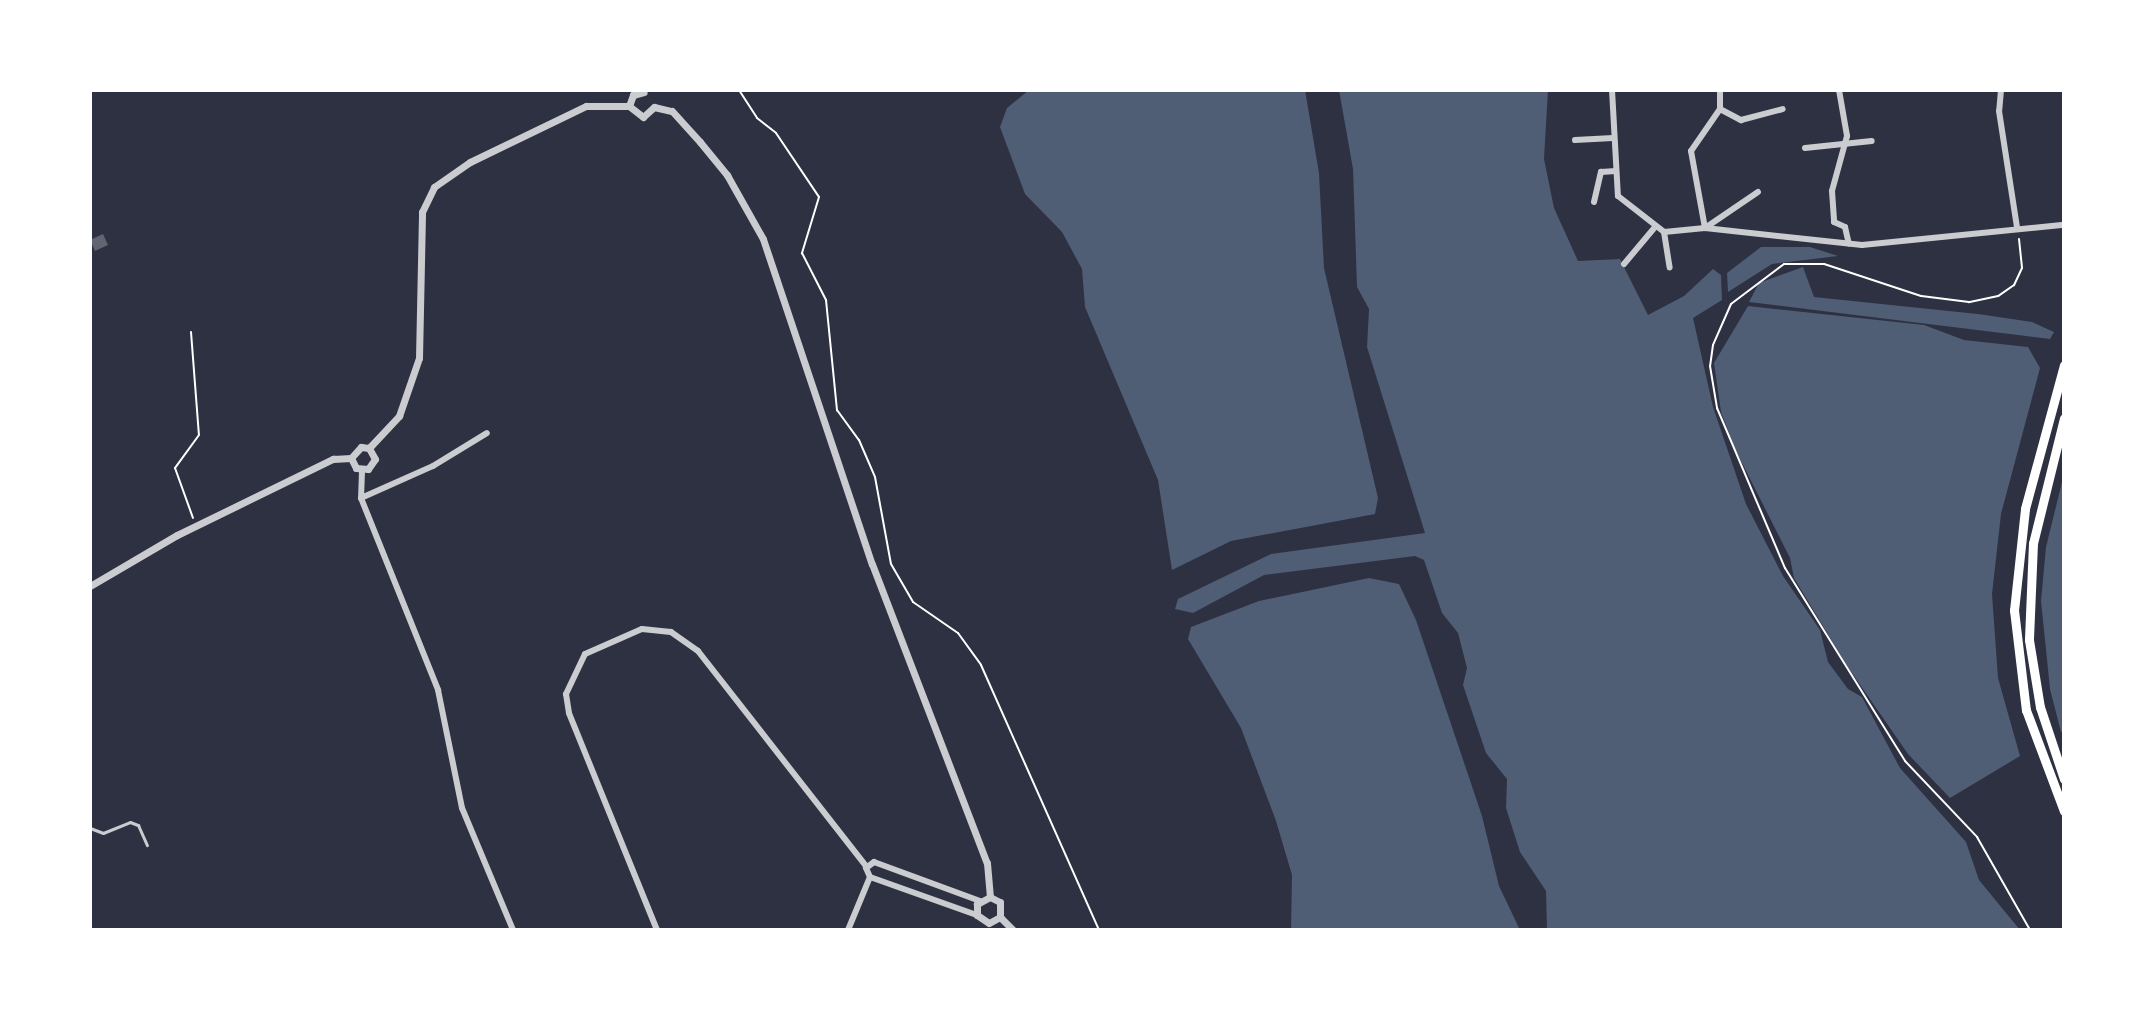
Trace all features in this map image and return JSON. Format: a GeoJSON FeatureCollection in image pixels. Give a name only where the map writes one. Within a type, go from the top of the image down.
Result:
{"type":"FeatureCollection","features":[{"type":"Feature","properties":{"kind":"main road"},"geometry":{"type":"LineString","coordinates":[[2064,365],[2025,509],[2014,610],[2026,710],[2064,811]]}},
{"type":"Feature","properties":{"kind":"main road"},"geometry":{"type":"LineString","coordinates":[[2064,418],[2033,543],[2029,640],[2040,707],[2064,779]]}},
{"type":"Feature","properties":{"kind":"street"},"geometry":{"type":"LineString","coordinates":[[1612,90],[1618,196],[1664,232],[1705,228],[1849,244],[1982,236],[2017,227],[2064,225]]}},
{"type":"Feature","properties":{"kind":"street"},"geometry":{"type":"LineString","coordinates":[[1705,228],[1691,151],[1720,109],[1720,90]]}},
{"type":"Feature","properties":{"kind":"street"},"geometry":{"type":"LineString","coordinates":[[1839,90],[1846,147],[1832,191],[1834,222],[1845,227],[1849,244]]}},
{"type":"Feature","properties":{"kind":"street"},"geometry":{"type":"LineString","coordinates":[[2001,90],[1999,111],[2017,227]]}},
{"type":"Feature","properties":{"kind":"street"},"geometry":{"type":"LineString","coordinates":[[629,106],[633,95],[644,91],[654,107],[672,111],[727,175],[763,239],[872,564],[987,863],[990,897]]}},
{"type":"Feature","properties":{"kind":"street"},"geometry":{"type":"LineString","coordinates":[[369,448],[399,416],[419,358],[422,212],[434,187],[470,162],[586,106],[629,106],[643,117],[654,107]]}},
{"type":"Feature","properties":{"kind":"street"},"geometry":{"type":"LineString","coordinates":[[1720,109],[1741,120],[1783,109]]}},
{"type":"Feature","properties":{"kind":"street"},"geometry":{"type":"LineString","coordinates":[[1575,140],[1613,138]]}},
{"type":"Feature","properties":{"kind":"street"},"geometry":{"type":"LineString","coordinates":[[1805,148],[1846,147],[1872,141]]}},
{"type":"Feature","properties":{"kind":"street"},"geometry":{"type":"LineString","coordinates":[[1594,202],[1601,172],[1616,171]]}},
{"type":"Feature","properties":{"kind":"street"},"geometry":{"type":"LineString","coordinates":[[1705,228],[1758,192]]}},
{"type":"Feature","properties":{"kind":"street"},"geometry":{"type":"LineString","coordinates":[[1624,264],[1655,227]]}},
{"type":"Feature","properties":{"kind":"street"},"geometry":{"type":"LineString","coordinates":[[1664,232],[1670,268]]}},
{"type":"Feature","properties":{"kind":"street"},"geometry":{"type":"LineString","coordinates":[[361,498],[433,466],[487,433]]}},
{"type":"Feature","properties":{"kind":"street"},"geometry":{"type":"LineString","coordinates":[[90,586],[196,526],[333,459],[351,458],[361,447],[369,448]]}},
{"type":"Feature","properties":{"kind":"street"},"geometry":{"type":"LineString","coordinates":[[362,471],[373,465],[369,448]]}},
{"type":"Feature","properties":{"kind":"street"},"geometry":{"type":"LineString","coordinates":[[351,458],[362,471],[361,498],[438,690],[462,808],[513,930]]}},
{"type":"Feature","properties":{"kind":"street"},"geometry":{"type":"LineString","coordinates":[[657,930],[569,713],[566,694],[585,654],[642,629],[671,632],[698,651],[866,866],[870,877],[848,930]]}},
{"type":"Feature","properties":{"kind":"street"},"geometry":{"type":"LineString","coordinates":[[866,866],[877,862],[980,901],[990,897],[1000,902],[1000,917],[1013,930]]}},
{"type":"Feature","properties":{"kind":"street"},"geometry":{"type":"LineString","coordinates":[[870,877],[977,915],[984,926],[1000,917]]}},
{"type":"Feature","properties":{"kind":"street"},"geometry":{"type":"LineString","coordinates":[[977,915],[980,901]]}},
{"type":"Feature","properties":{"kind":"lane"},"geometry":{"type":"LineString","coordinates":[[90,828],[103,833],[130,822],[138,825],[147,845]]}},
{"type":"Feature","properties":{"kind":"path"},"geometry":{"type":"LineString","coordinates":[[739,90],[757,118],[776,133],[819,197],[800,244],[826,300],[837,410],[859,440],[875,477],[891,564],[913,602],[958,633],[981,665],[1099,930]]}},
{"type":"Feature","properties":{"kind":"path"},"geometry":{"type":"LineString","coordinates":[[2019,241],[2022,268],[2014,285],[1998,296],[1969,302],[1921,296],[1824,264],[1784,264],[1731,304],[1713,345],[1710,366],[1717,408],[1785,568],[1905,761],[1977,837],[2030,930]]}},
{"type":"Feature","properties":{"kind":"path"},"geometry":{"type":"LineString","coordinates":[[191,332],[199,435],[175,468],[196,526]]}},
{"type":"Feature","properties":{"kind":"water"},"geometry":{"type":"Polygon","coordinates":[[[1029,90],[1305,90],[1319,173],[1324,268],[1378,498],[1375,514],[1231,541],[1172,570],[1158,480],[1085,307],[1082,269],[1062,232],[1025,194],[1000,127],[1007,108],[1029,90]]]}},
{"type":"Feature","properties":{"kind":"water"},"geometry":{"type":"Polygon","coordinates":[[[1339,90],[1548,90],[1544,159],[1554,208],[1578,261],[1620,259],[1648,315],[1684,296],[1713,269],[1721,275],[1722,300],[1693,318],[1713,407],[1746,504],[1783,576],[1820,630],[1828,662],[1848,689],[1862,697],[1900,768],[1966,842],[1979,880],[2020,930],[1547,930],[1546,891],[1520,852],[1506,808],[1507,779],[1486,753],[1463,685],[1467,668],[1458,633],[1442,613],[1424,560],[1415,556],[1264,575],[1193,613],[1175,609],[1178,599],[1271,554],[1425,533],[1367,347],[1369,309],[1357,287],[1353,169],[1339,90]]]}},
{"type":"Feature","properties":{"kind":"water"},"geometry":{"type":"Polygon","coordinates":[[[1761,247],[1810,247],[1838,256],[1772,264],[1728,292],[1727,273],[1761,247]]]}},
{"type":"Feature","properties":{"kind":"water"},"geometry":{"type":"Polygon","coordinates":[[[1803,267],[1814,297],[1978,314],[2032,322],[2054,332],[2050,339],[1749,302],[1759,283],[1803,267]]]}},
{"type":"Feature","properties":{"kind":"water"},"geometry":{"type":"Polygon","coordinates":[[[1748,306],[1924,325],[1964,340],[2028,347],[2040,368],[2001,514],[1992,594],[1998,678],[2020,756],[1950,798],[1908,754],[1847,666],[1794,578],[1790,558],[1735,449],[1721,412],[1714,363],[1748,306]]]}},
{"type":"Feature","properties":{"kind":"water"},"geometry":{"type":"Polygon","coordinates":[[[2064,474],[2064,731],[2061,732],[2050,689],[2041,601],[2046,547],[2064,474]]]}},
{"type":"Feature","properties":{"kind":"water"},"geometry":{"type":"Polygon","coordinates":[[[1369,578],[1399,584],[1416,620],[1482,816],[1499,886],[1520,930],[1291,930],[1292,875],[1276,821],[1241,728],[1188,639],[1191,627],[1259,601],[1369,578]]]}},
{"type":"Feature","properties":{"kind":"building"},"geometry":{"type":"Polygon","coordinates":[[[103,234],[108,245],[95,251],[90,240],[103,234]]]}}]}
